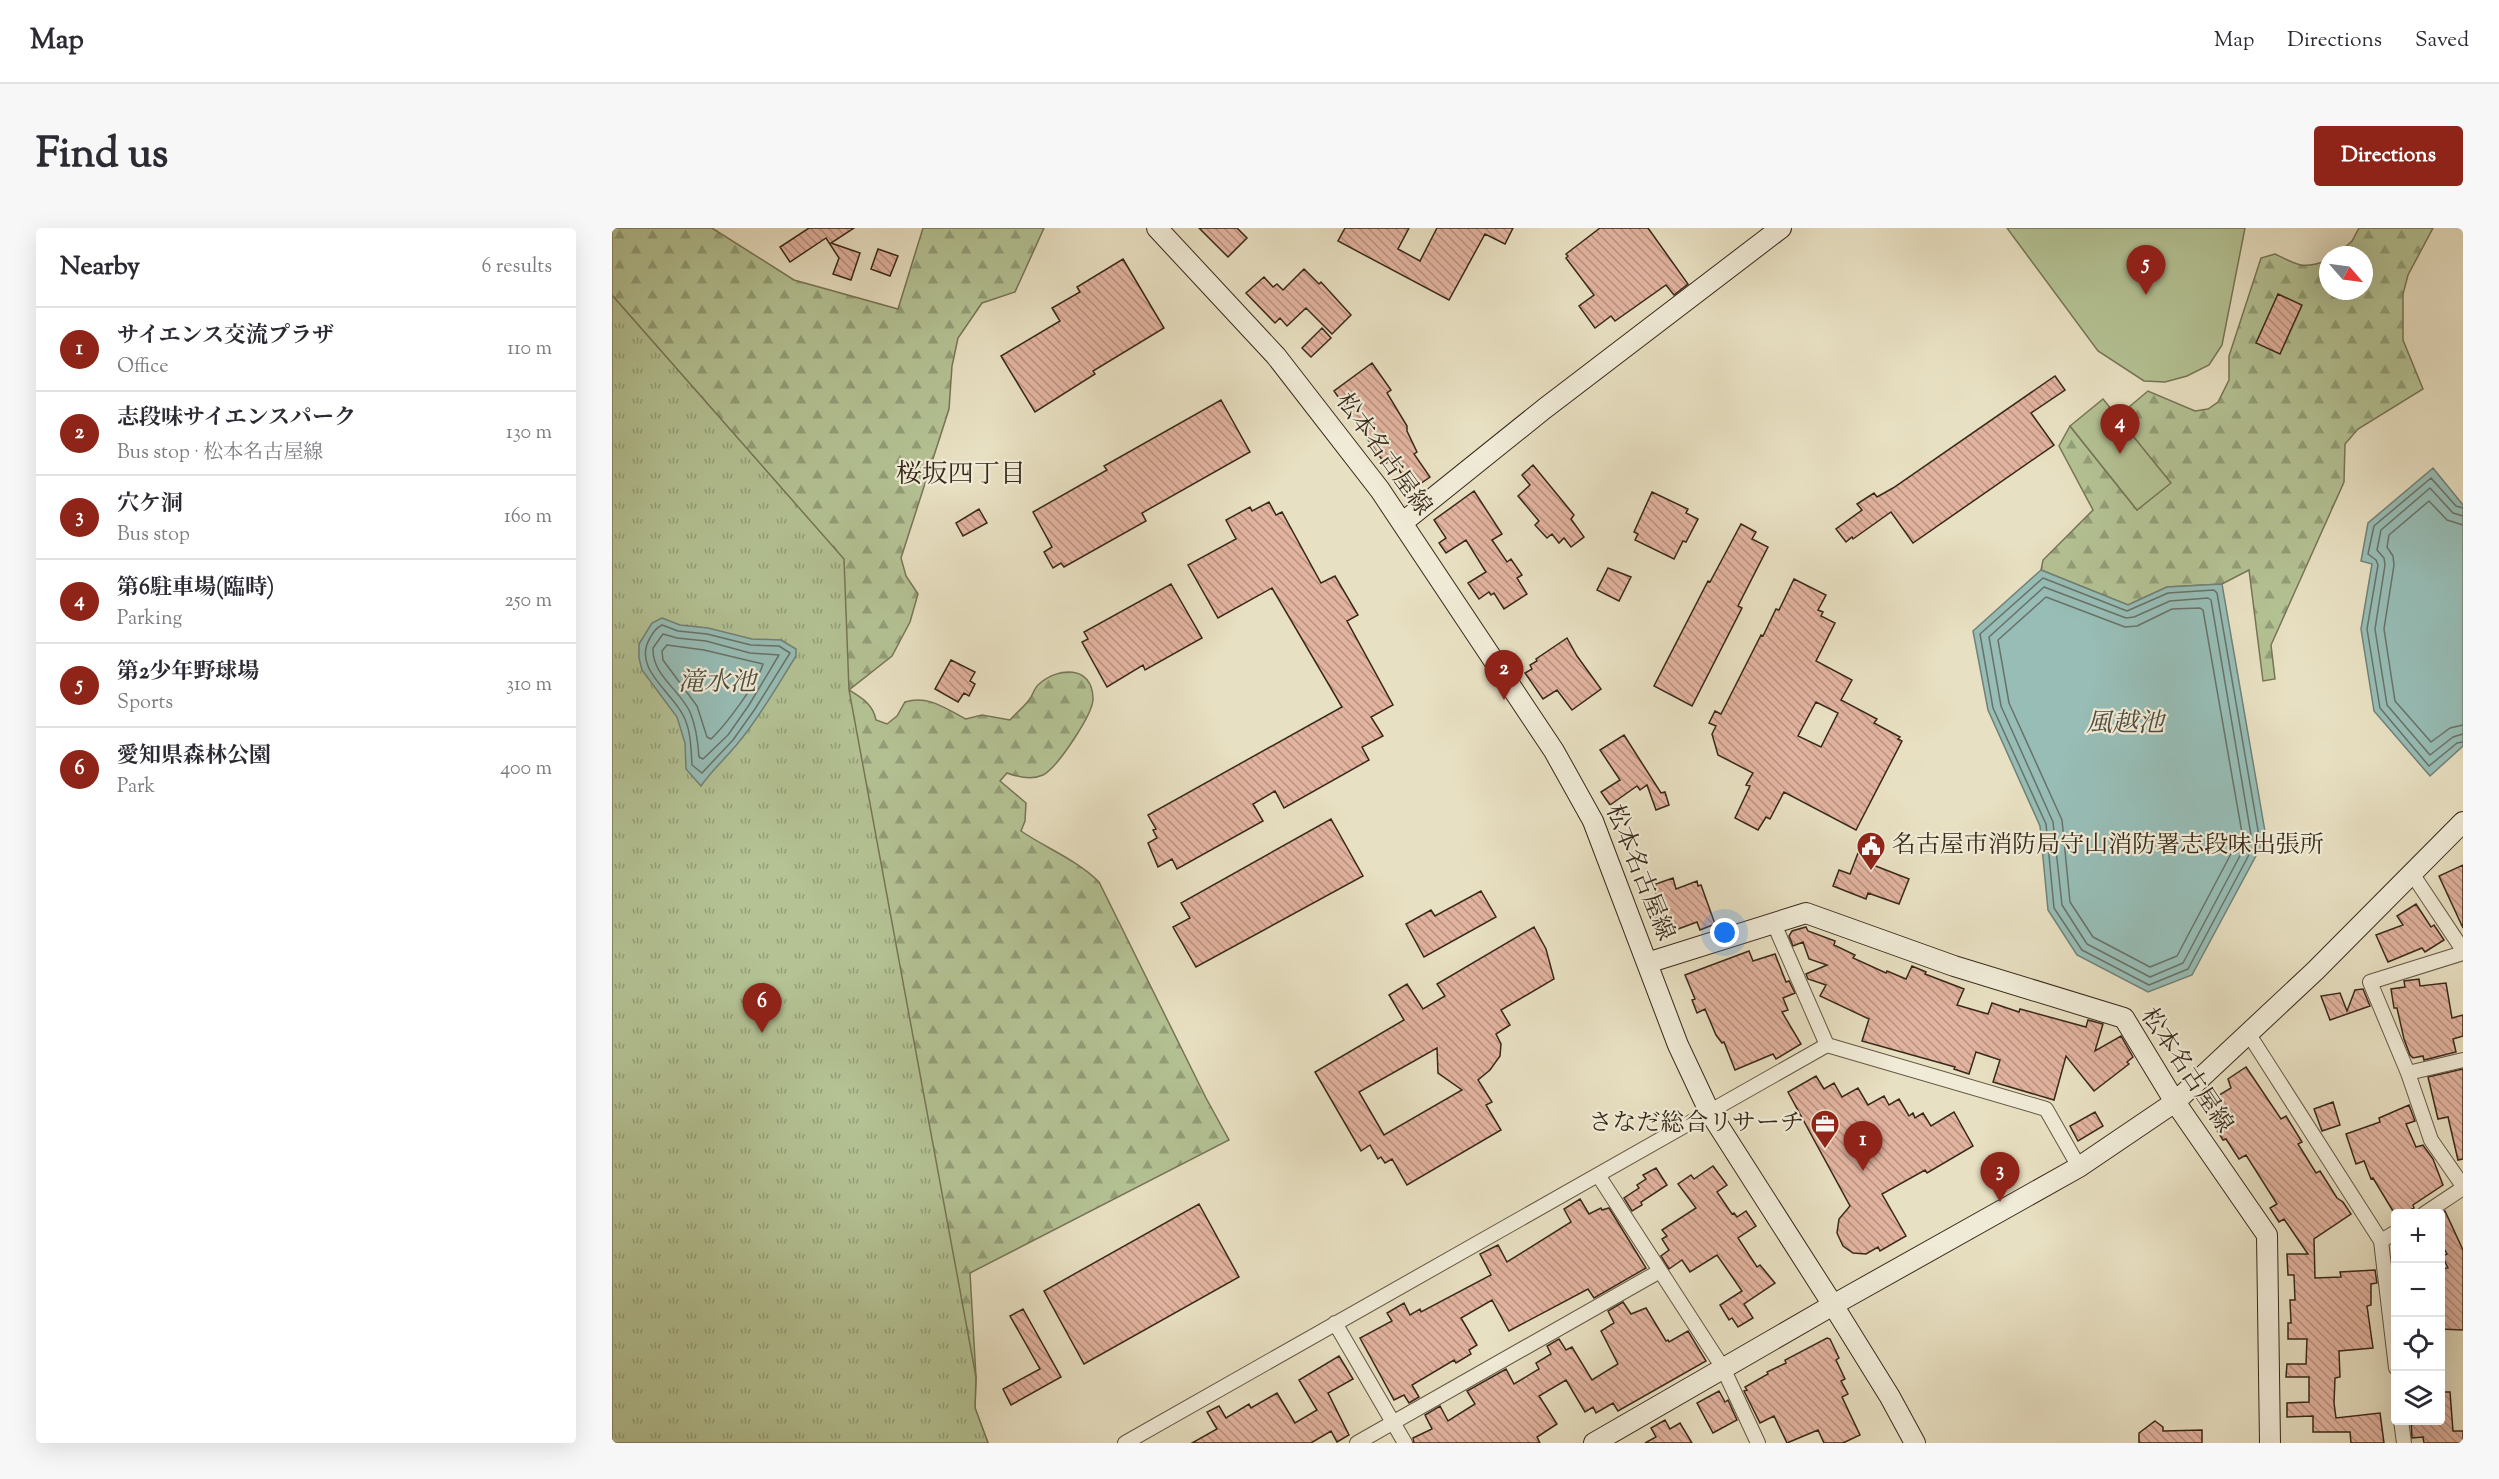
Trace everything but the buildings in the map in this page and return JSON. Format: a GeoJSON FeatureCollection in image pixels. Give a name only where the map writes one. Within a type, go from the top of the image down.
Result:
{"type":"FeatureCollection","features":[{"type":"Feature","properties":{"kind":"street","name":"松本名古屋線"},"geometry":{"type":"LineString","coordinates":[[1157,228],[1276,356],[1380,490],[1554,751],[1593,821],[1647,963],[1806,913],[1954,966],[2124,1018],[2175,1102],[2267,1235],[2271,1443]]}},
{"type":"Feature","properties":{"kind":"street"},"geometry":{"type":"LineString","coordinates":[[1402,523],[1544,409],[1781,228]]}},
{"type":"Feature","properties":{"kind":"street"},"geometry":{"type":"LineString","coordinates":[[1594,1443],[1619,1437],[1723,1368],[2079,1167],[2175,1102],[2315,971],[2463,822]]}},
{"type":"Feature","properties":{"kind":"street"},"geometry":{"type":"LineString","coordinates":[[2411,872],[2463,952],[2370,982],[2408,1073],[2432,1140],[2463,1187],[2431,1209]]}},
{"type":"Feature","properties":{"kind":"street"},"geometry":{"type":"LineString","coordinates":[[1774,924],[1827,1045]]}},
{"type":"Feature","properties":{"kind":"street"},"geometry":{"type":"LineString","coordinates":[[1647,963],[1678,1045],[1708,1111],[1833,1305],[1890,1397],[1915,1443]]}},
{"type":"Feature","properties":{"kind":"street"},"geometry":{"type":"LineString","coordinates":[[2248,1033],[2381,1241],[2391,1326]]}},
{"type":"Feature","properties":{"kind":"street"},"geometry":{"type":"LineString","coordinates":[[1125,1443],[1827,1045],[2046,1109],[2079,1167]]}},
{"type":"Feature","properties":{"kind":"street"},"geometry":{"type":"LineString","coordinates":[[2408,1073],[2463,1060]]}},
{"type":"Feature","properties":{"kind":"street"},"geometry":{"type":"LineString","coordinates":[[1598,1175],[1723,1368],[1758,1443]]}},
{"type":"Feature","properties":{"kind":"street"},"geometry":{"type":"LineString","coordinates":[[2381,1241],[2391,1235]]}},
{"type":"Feature","properties":{"kind":"street"},"geometry":{"type":"LineString","coordinates":[[1357,1443],[1660,1271]]}},
{"type":"Feature","properties":{"kind":"street"},"geometry":{"type":"LineString","coordinates":[[1335,1323],[1405,1443]]}},
{"type":"Feature","properties":{"kind":"street"},"geometry":{"type":"LineString","coordinates":[[2402,1425],[2404,1443]]}},
{"type":"Feature","properties":{"kind":"green space"},"geometry":{"type":"Polygon","coordinates":[[[612,228],[712,228],[794,280],[898,309],[923,228],[1044,228],[1015,292],[982,303],[958,338],[952,366],[949,409],[901,558],[906,576],[918,594],[910,622],[892,656],[849,690],[870,706],[876,720],[887,724],[897,716],[905,702],[914,700],[929,701],[966,719],[982,715],[1010,720],[1027,703],[1037,686],[1047,678],[1055,674],[1073,672],[1087,680],[1091,687],[1092,705],[1081,727],[1057,762],[1039,777],[1016,776],[1007,773],[1000,781],[1026,803],[1025,821],[1021,831],[1071,861],[1099,882],[1229,1140],[970,1273],[976,1377],[975,1408],[988,1443],[612,1443],[612,228]]]}},
{"type":"Feature","properties":{"kind":"green space"},"geometry":{"type":"Polygon","coordinates":[[[2007,228],[2245,228],[2222,345],[2209,365],[2187,376],[2165,382],[2144,381],[2098,351],[2007,228]]]}},
{"type":"Feature","properties":{"kind":"green space"},"geometry":{"type":"Polygon","coordinates":[[[2359,228],[2433,228],[2408,275],[2403,294],[2403,340],[2423,389],[2358,429],[2345,444],[2344,482],[2271,645],[2275,679],[2263,681],[2249,570],[2222,584],[2167,587],[2128,605],[2041,570],[2043,560],[2093,510],[2059,446],[2070,426],[2137,510],[2170,483],[2117,417],[2148,391],[2195,411],[2208,409],[2218,402],[2229,380],[2229,356],[2261,258],[2275,254],[2301,265],[2319,263],[2319,300],[2373,300],[2373,246],[2347,246],[2359,228]]]}},
{"type":"Feature","properties":{"kind":"green space"},"geometry":{"type":"Polygon","coordinates":[[[612,295],[844,559],[849,690],[976,1377],[975,1408],[988,1443],[612,1443],[612,295]]]}},
{"type":"Feature","properties":{"kind":"green space"},"geometry":{"type":"Polygon","coordinates":[[[2103,399],[2171,483],[2137,510],[2070,426],[2103,399]]]}},
{"type":"Feature","properties":{"kind":"water"},"geometry":{"type":"Polygon","coordinates":[[[2433,468],[2463,505],[2463,746],[2430,776],[2374,711],[2361,629],[2372,564],[2361,561],[2368,523],[2433,468]]]}},
{"type":"Feature","properties":{"kind":"water","name":"風越池"},"geometry":{"type":"Polygon","coordinates":[[[2041,570],[2128,605],[2167,587],[2222,584],[2266,837],[2192,975],[2148,992],[2077,955],[2048,910],[2040,826],[1988,710],[1973,631],[2041,570]]]}},
{"type":"Feature","properties":{"kind":"water","name":"滝水池"},"geometry":{"type":"Polygon","coordinates":[[[662,618],[680,625],[708,628],[752,639],[781,640],[796,649],[796,656],[754,723],[701,786],[686,769],[685,743],[677,717],[642,670],[639,658],[639,644],[652,623],[662,618]]]}},
{"type":"Feature","properties":{"kind":"place","name":"第2少年野球場"},"geometry":{"type":"Point","coordinates":[2146,295]}},
{"type":"Feature","properties":{"kind":"place","name":"第6駐車場(臨時)"},"geometry":{"type":"Point","coordinates":[2120,454]}},
{"type":"Feature","properties":{"kind":"place","name":"志段味サイエンスパーク"},"geometry":{"type":"Point","coordinates":[1504,700]}},
{"type":"Feature","properties":{"kind":"place","name":"名古屋市消防局守山消防署志段味出張所"},"geometry":{"type":"Point","coordinates":[1871,872]}},
{"type":"Feature","properties":{"kind":"place","name":"愛知県森林公園"},"geometry":{"type":"Point","coordinates":[762,1033]}},
{"type":"Feature","properties":{"kind":"place","name":"さなだ総合リサーチ"},"geometry":{"type":"Point","coordinates":[1825,1150]}},
{"type":"Feature","properties":{"kind":"place","name":"サイエンス交流プラザ"},"geometry":{"type":"Point","coordinates":[1863,1171]}},
{"type":"Feature","properties":{"kind":"place","name":"穴ケ洞"},"geometry":{"type":"Point","coordinates":[2000,1202]}},
{"type":"Feature","properties":{"kind":"district","name":"桜坂四丁目"},"geometry":{"type":"Point","coordinates":[961,475]}}]}
